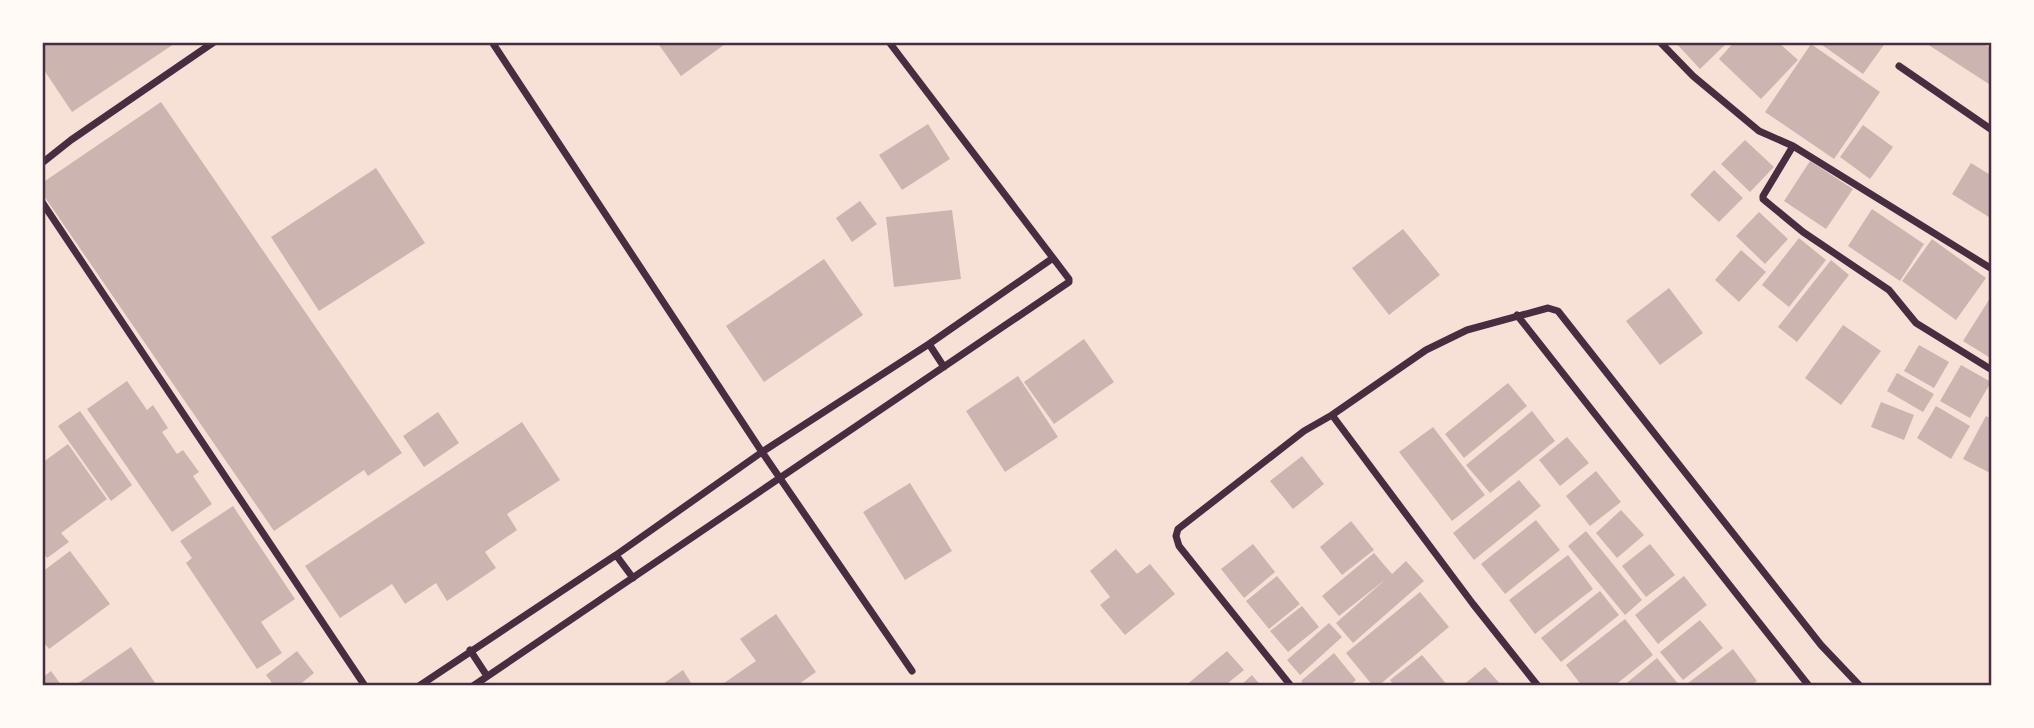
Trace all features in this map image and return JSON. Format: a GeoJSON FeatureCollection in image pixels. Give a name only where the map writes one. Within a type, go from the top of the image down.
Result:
{"type":"FeatureCollection","features":[{"type":"Feature","properties":{"kind":"street"},"geometry":{"type":"LineString","coordinates":[[42,163],[71,140],[214,42]]}},
{"type":"Feature","properties":{"kind":"street"},"geometry":{"type":"LineString","coordinates":[[492,42],[780,479],[912,671]]}},
{"type":"Feature","properties":{"kind":"street"},"geometry":{"type":"LineString","coordinates":[[473,686],[1069,282],[889,42]]}},
{"type":"Feature","properties":{"kind":"street"},"geometry":{"type":"LineString","coordinates":[[1660,42],[1693,76],[1759,131],[1793,146],[1992,269]]}},
{"type":"Feature","properties":{"kind":"street"},"geometry":{"type":"LineString","coordinates":[[1899,66],[1992,130]]}},
{"type":"Feature","properties":{"kind":"street"},"geometry":{"type":"LineString","coordinates":[[1793,146],[1763,199],[1803,232],[1889,290],[1916,323],[1992,370]]}},
{"type":"Feature","properties":{"kind":"street"},"geometry":{"type":"LineString","coordinates":[[42,202],[365,686]]}},
{"type":"Feature","properties":{"kind":"street"},"geometry":{"type":"LineString","coordinates":[[419,686],[1053,258]]}},
{"type":"Feature","properties":{"kind":"street"},"geometry":{"type":"LineString","coordinates":[[1291,686],[1179,546],[1176,536],[1178,529],[1304,431],[1332,415],[1426,350],[1467,330],[1548,308],[1558,311],[1821,645],[1860,686]]}},
{"type":"Feature","properties":{"kind":"street"},"geometry":{"type":"LineString","coordinates":[[1517,315],[1809,686]]}},
{"type":"Feature","properties":{"kind":"street"},"geometry":{"type":"LineString","coordinates":[[929,344],[944,367]]}},
{"type":"Feature","properties":{"kind":"street"},"geometry":{"type":"LineString","coordinates":[[1332,415],[1419,533],[1538,686]]}},
{"type":"Feature","properties":{"kind":"street"},"geometry":{"type":"LineString","coordinates":[[616,555],[633,578]]}},
{"type":"Feature","properties":{"kind":"street"},"geometry":{"type":"LineString","coordinates":[[470,650],[487,676]]}},
{"type":"Feature","properties":{"kind":"building"},"geometry":{"type":"Polygon","coordinates":[[[42,42],[177,42],[72,112],[42,67],[42,42]]]}},
{"type":"Feature","properties":{"kind":"building"},"geometry":{"type":"Polygon","coordinates":[[[657,42],[728,42],[681,76],[657,42]]]}},
{"type":"Feature","properties":{"kind":"building"},"geometry":{"type":"Polygon","coordinates":[[[1675,42],[1728,42],[1700,69],[1675,42]]]}},
{"type":"Feature","properties":{"kind":"building"},"geometry":{"type":"Polygon","coordinates":[[[1734,42],[1778,42],[1798,60],[1761,99],[1719,59],[1734,42]]]}},
{"type":"Feature","properties":{"kind":"building"},"geometry":{"type":"Polygon","coordinates":[[[1818,42],[1886,42],[1863,74],[1818,42]]]}},
{"type":"Feature","properties":{"kind":"building"},"geometry":{"type":"Polygon","coordinates":[[[1924,42],[1981,42],[1992,49],[1992,86],[1924,42]]]}},
{"type":"Feature","properties":{"kind":"building"},"geometry":{"type":"Polygon","coordinates":[[[1811,44],[1880,92],[1834,159],[1765,112],[1811,44]]]}},
{"type":"Feature","properties":{"kind":"building"},"geometry":{"type":"Polygon","coordinates":[[[161,102],[402,453],[368,476],[364,470],[274,531],[42,193],[42,183],[161,102]]]}},
{"type":"Feature","properties":{"kind":"building"},"geometry":{"type":"Polygon","coordinates":[[[928,124],[950,159],[902,190],[879,155],[928,124]]]}},
{"type":"Feature","properties":{"kind":"building"},"geometry":{"type":"Polygon","coordinates":[[[1863,125],[1893,147],[1870,179],[1840,157],[1863,125]]]}},
{"type":"Feature","properties":{"kind":"building"},"geometry":{"type":"Polygon","coordinates":[[[1745,140],[1774,167],[1750,192],[1721,164],[1745,140]]]}},
{"type":"Feature","properties":{"kind":"building"},"geometry":{"type":"Polygon","coordinates":[[[1810,161],[1853,189],[1826,229],[1784,201],[1810,161]]]}},
{"type":"Feature","properties":{"kind":"building"},"geometry":{"type":"Polygon","coordinates":[[[1971,163],[1992,176],[1992,219],[1952,194],[1971,163]]]}},
{"type":"Feature","properties":{"kind":"building"},"geometry":{"type":"Polygon","coordinates":[[[376,168],[425,243],[319,311],[271,237],[376,168]]]}},
{"type":"Feature","properties":{"kind":"building"},"geometry":{"type":"Polygon","coordinates":[[[1714,170],[1743,198],[1719,222],[1690,195],[1714,170]]]}},
{"type":"Feature","properties":{"kind":"building"},"geometry":{"type":"Polygon","coordinates":[[[860,201],[877,224],[852,242],[836,218],[860,201]]]}},
{"type":"Feature","properties":{"kind":"building"},"geometry":{"type":"Polygon","coordinates":[[[1872,209],[1924,244],[1900,281],[1848,246],[1872,209]]]}},
{"type":"Feature","properties":{"kind":"building"},"geometry":{"type":"Polygon","coordinates":[[[952,210],[961,279],[894,287],[886,217],[952,210]]]}},
{"type":"Feature","properties":{"kind":"building"},"geometry":{"type":"Polygon","coordinates":[[[1759,212],[1788,239],[1765,264],[1736,236],[1759,212]]]}},
{"type":"Feature","properties":{"kind":"building"},"geometry":{"type":"Polygon","coordinates":[[[1403,229],[1440,275],[1389,315],[1352,268],[1403,229]]]}},
{"type":"Feature","properties":{"kind":"building"},"geometry":{"type":"Polygon","coordinates":[[[1799,238],[1826,260],[1789,307],[1762,285],[1799,238]]]}},
{"type":"Feature","properties":{"kind":"building"},"geometry":{"type":"Polygon","coordinates":[[[1932,239],[1986,278],[1956,320],[1902,281],[1932,239]]]}},
{"type":"Feature","properties":{"kind":"building"},"geometry":{"type":"Polygon","coordinates":[[[1741,250],[1766,272],[1739,302],[1715,280],[1741,250]]]}},
{"type":"Feature","properties":{"kind":"building"},"geometry":{"type":"Polygon","coordinates":[[[824,259],[863,315],[764,382],[726,326],[824,259]]]}},
{"type":"Feature","properties":{"kind":"building"},"geometry":{"type":"Polygon","coordinates":[[[1831,260],[1849,275],[1797,342],[1778,327],[1831,260]]]}},
{"type":"Feature","properties":{"kind":"building"},"geometry":{"type":"Polygon","coordinates":[[[1669,288],[1703,333],[1660,365],[1626,321],[1669,288]]]}},
{"type":"Feature","properties":{"kind":"building"},"geometry":{"type":"Polygon","coordinates":[[[1992,295],[1992,359],[1963,341],[1992,295]]]}},
{"type":"Feature","properties":{"kind":"building"},"geometry":{"type":"Polygon","coordinates":[[[1843,325],[1881,351],[1841,405],[1805,378],[1843,325]]]}},
{"type":"Feature","properties":{"kind":"building"},"geometry":{"type":"Polygon","coordinates":[[[1084,339],[1114,382],[1054,424],[1024,382],[1084,339]]]}},
{"type":"Feature","properties":{"kind":"building"},"geometry":{"type":"Polygon","coordinates":[[[1919,345],[1949,362],[1934,388],[1904,371],[1919,345]]]}},
{"type":"Feature","properties":{"kind":"building"},"geometry":{"type":"Polygon","coordinates":[[[1961,365],[1991,382],[1970,418],[1940,401],[1961,365]]]}},
{"type":"Feature","properties":{"kind":"building"},"geometry":{"type":"Polygon","coordinates":[[[1897,373],[1934,394],[1923,412],[1887,391],[1897,373]]]}},
{"type":"Feature","properties":{"kind":"building"},"geometry":{"type":"Polygon","coordinates":[[[1018,376],[1058,437],[1005,472],[966,411],[1018,376]]]}},
{"type":"Feature","properties":{"kind":"building"},"geometry":{"type":"Polygon","coordinates":[[[127,381],[147,410],[153,405],[168,428],[162,432],[177,454],[183,450],[199,472],[193,476],[212,504],[172,532],[87,409],[127,381]]]}},
{"type":"Feature","properties":{"kind":"building"},"geometry":{"type":"Polygon","coordinates":[[[1508,383],[1527,406],[1464,458],[1445,434],[1508,383]]]}},
{"type":"Feature","properties":{"kind":"building"},"geometry":{"type":"Polygon","coordinates":[[[1881,402],[1914,415],[1904,440],[1871,427],[1881,402]]]}},
{"type":"Feature","properties":{"kind":"building"},"geometry":{"type":"Polygon","coordinates":[[[1936,406],[1970,426],[1951,459],[1917,438],[1936,406]]]}},
{"type":"Feature","properties":{"kind":"building"},"geometry":{"type":"Polygon","coordinates":[[[80,411],[132,485],[111,501],[58,426],[80,411]]]}},
{"type":"Feature","properties":{"kind":"building"},"geometry":{"type":"Polygon","coordinates":[[[1532,411],[1555,441],[1490,493],[1466,465],[1532,411]]]}},
{"type":"Feature","properties":{"kind":"building"},"geometry":{"type":"Polygon","coordinates":[[[438,412],[459,443],[424,467],[403,436],[438,412]]]}},
{"type":"Feature","properties":{"kind":"building"},"geometry":{"type":"Polygon","coordinates":[[[1986,416],[1992,419],[1992,474],[1963,459],[1986,416]]]}},
{"type":"Feature","properties":{"kind":"building"},"geometry":{"type":"Polygon","coordinates":[[[522,422],[560,480],[507,514],[517,530],[485,552],[496,568],[447,601],[436,583],[405,604],[392,584],[340,618],[305,566],[522,422]]]}},
{"type":"Feature","properties":{"kind":"building"},"geometry":{"type":"Polygon","coordinates":[[[1433,427],[1485,495],[1452,521],[1399,452],[1433,427]]]}},
{"type":"Feature","properties":{"kind":"building"},"geometry":{"type":"Polygon","coordinates":[[[1567,437],[1589,463],[1560,486],[1539,460],[1567,437]]]}},
{"type":"Feature","properties":{"kind":"building"},"geometry":{"type":"Polygon","coordinates":[[[68,444],[107,499],[61,533],[69,542],[47,558],[42,551],[42,463],[68,444]]]}},
{"type":"Feature","properties":{"kind":"building"},"geometry":{"type":"Polygon","coordinates":[[[1302,456],[1324,484],[1293,509],[1270,481],[1302,456]]]}},
{"type":"Feature","properties":{"kind":"building"},"geometry":{"type":"Polygon","coordinates":[[[1596,471],[1621,502],[1590,526],[1566,496],[1596,471]]]}},
{"type":"Feature","properties":{"kind":"building"},"geometry":{"type":"Polygon","coordinates":[[[1519,480],[1541,506],[1474,560],[1453,533],[1519,480]]]}},
{"type":"Feature","properties":{"kind":"building"},"geometry":{"type":"Polygon","coordinates":[[[910,483],[952,551],[905,580],[863,512],[910,483]]]}},
{"type":"Feature","properties":{"kind":"building"},"geometry":{"type":"Polygon","coordinates":[[[233,506],[295,599],[261,622],[282,653],[257,669],[186,563],[192,558],[180,541],[233,506]]]}},
{"type":"Feature","properties":{"kind":"building"},"geometry":{"type":"Polygon","coordinates":[[[1621,510],[1644,535],[1617,558],[1596,533],[1621,510]]]}},
{"type":"Feature","properties":{"kind":"building"},"geometry":{"type":"Polygon","coordinates":[[[1536,520],[1560,550],[1505,594],[1481,564],[1536,520]]]}},
{"type":"Feature","properties":{"kind":"building"},"geometry":{"type":"Polygon","coordinates":[[[1351,521],[1374,550],[1342,575],[1320,547],[1351,521]]]}},
{"type":"Feature","properties":{"kind":"building"},"geometry":{"type":"Polygon","coordinates":[[[1586,531],[1642,600],[1625,615],[1568,546],[1586,531]]]}},
{"type":"Feature","properties":{"kind":"building"},"geometry":{"type":"Polygon","coordinates":[[[1253,544],[1275,572],[1244,598],[1221,569],[1253,544]]]}},
{"type":"Feature","properties":{"kind":"building"},"geometry":{"type":"Polygon","coordinates":[[[1650,544],[1675,575],[1646,597],[1622,566],[1650,544]]]}},
{"type":"Feature","properties":{"kind":"building"},"geometry":{"type":"Polygon","coordinates":[[[1116,549],[1137,574],[1150,564],[1175,594],[1125,635],[1100,605],[1110,597],[1090,571],[1116,549]]]}},
{"type":"Feature","properties":{"kind":"building"},"geometry":{"type":"Polygon","coordinates":[[[70,551],[110,604],[49,649],[42,640],[42,572],[70,551]]]}},
{"type":"Feature","properties":{"kind":"building"},"geometry":{"type":"Polygon","coordinates":[[[1374,553],[1392,574],[1406,561],[1424,581],[1353,643],[1336,623],[1386,579],[1339,616],[1322,596],[1374,553]]]}},
{"type":"Feature","properties":{"kind":"building"},"geometry":{"type":"Polygon","coordinates":[[[1568,555],[1593,589],[1535,634],[1509,600],[1568,555]]]}},
{"type":"Feature","properties":{"kind":"building"},"geometry":{"type":"Polygon","coordinates":[[[1277,576],[1300,604],[1269,629],[1246,601],[1277,576]]]}},
{"type":"Feature","properties":{"kind":"building"},"geometry":{"type":"Polygon","coordinates":[[[1684,576],[1707,605],[1658,644],[1635,615],[1684,576]]]}},
{"type":"Feature","properties":{"kind":"building"},"geometry":{"type":"Polygon","coordinates":[[[1600,591],[1619,615],[1561,662],[1541,638],[1600,591]]]}},
{"type":"Feature","properties":{"kind":"building"},"geometry":{"type":"Polygon","coordinates":[[[1420,592],[1449,627],[1378,686],[1373,686],[1346,653],[1420,592]]]}},
{"type":"Feature","properties":{"kind":"building"},"geometry":{"type":"Polygon","coordinates":[[[1302,606],[1319,627],[1288,652],[1270,631],[1302,606]]]}},
{"type":"Feature","properties":{"kind":"building"},"geometry":{"type":"Polygon","coordinates":[[[776,614],[816,672],[796,686],[726,686],[724,683],[756,661],[740,639],[776,614]]]}},
{"type":"Feature","properties":{"kind":"building"},"geometry":{"type":"Polygon","coordinates":[[[1625,619],[1653,655],[1614,686],[1582,686],[1566,665],[1625,619]]]}},
{"type":"Feature","properties":{"kind":"building"},"geometry":{"type":"Polygon","coordinates":[[[1700,620],[1723,648],[1683,680],[1660,652],[1700,620]]]}},
{"type":"Feature","properties":{"kind":"building"},"geometry":{"type":"Polygon","coordinates":[[[1329,623],[1342,637],[1300,675],[1287,660],[1329,623]]]}},
{"type":"Feature","properties":{"kind":"building"},"geometry":{"type":"Polygon","coordinates":[[[131,647],[157,686],[74,686],[131,647]]]}},
{"type":"Feature","properties":{"kind":"building"},"geometry":{"type":"Polygon","coordinates":[[[1733,649],[1757,681],[1750,686],[1690,686],[1688,683],[1733,649]]]}},
{"type":"Feature","properties":{"kind":"building"},"geometry":{"type":"Polygon","coordinates":[[[297,651],[314,673],[298,686],[274,686],[266,675],[297,651]]]}},
{"type":"Feature","properties":{"kind":"building"},"geometry":{"type":"Polygon","coordinates":[[[1227,651],[1244,670],[1228,683],[1231,686],[1185,686],[1227,651]]]}},
{"type":"Feature","properties":{"kind":"building"},"geometry":{"type":"Polygon","coordinates":[[[1334,653],[1356,680],[1349,686],[1305,686],[1301,681],[1334,653]]]}},
{"type":"Feature","properties":{"kind":"building"},"geometry":{"type":"Polygon","coordinates":[[[1422,655],[1448,686],[1394,686],[1390,680],[1422,655]]]}},
{"type":"Feature","properties":{"kind":"building"},"geometry":{"type":"Polygon","coordinates":[[[1657,658],[1680,686],[1623,686],[1657,658]]]}},
{"type":"Feature","properties":{"kind":"building"},"geometry":{"type":"Polygon","coordinates":[[[1485,667],[1502,686],[1462,686],[1485,667]]]}},
{"type":"Feature","properties":{"kind":"building"},"geometry":{"type":"Polygon","coordinates":[[[683,670],[693,686],[660,686],[683,670]]]}},
{"type":"Feature","properties":{"kind":"building"},"geometry":{"type":"Polygon","coordinates":[[[51,671],[62,686],[42,686],[42,678],[51,671]]]}},
{"type":"Feature","properties":{"kind":"building"},"geometry":{"type":"Polygon","coordinates":[[[1252,675],[1261,686],[1240,686],[1252,675]]]}}]}
